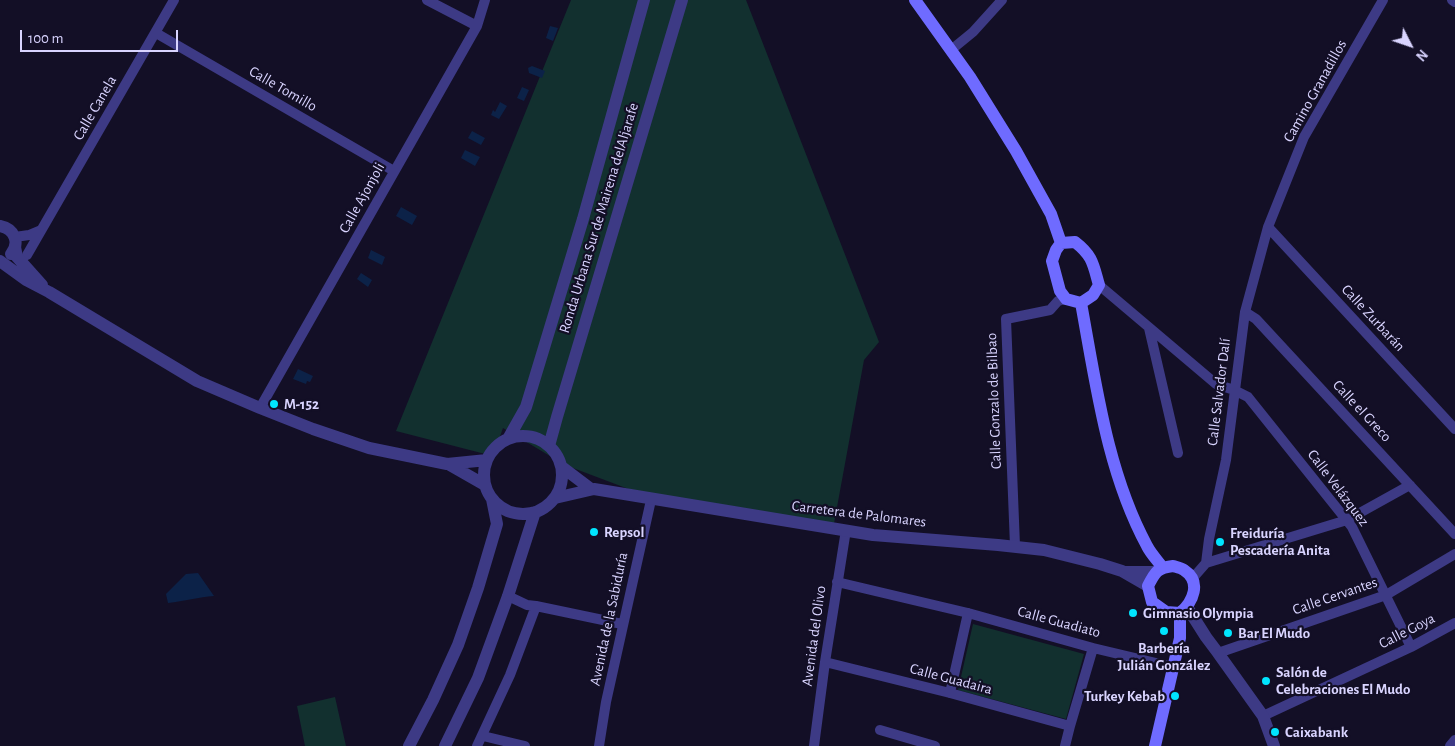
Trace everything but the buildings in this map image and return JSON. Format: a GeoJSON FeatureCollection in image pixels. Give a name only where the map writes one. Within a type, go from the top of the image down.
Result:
{"type":"FeatureCollection","features":[{"type":"Feature","properties":{"kind":"main road"},"geometry":{"type":"LineString","coordinates":[[915,0],[952,50],[1016,151],[1050,214],[1061,243]]}},
{"type":"Feature","properties":{"kind":"main road"},"geometry":{"type":"LineString","coordinates":[[1061,243],[1075,242],[1086,251],[1093,264],[1096,290],[1081,303]]}},
{"type":"Feature","properties":{"kind":"main road"},"geometry":{"type":"LineString","coordinates":[[1061,243],[1052,261],[1060,291],[1066,299],[1081,303]]}},
{"type":"Feature","properties":{"kind":"main road"},"geometry":{"type":"LineString","coordinates":[[1081,303],[1110,447],[1129,507],[1159,570]]}},
{"type":"Feature","properties":{"kind":"main road"},"geometry":{"type":"LineString","coordinates":[[1154,746],[1180,638],[1183,610],[1194,595],[1192,579],[1184,569],[1173,566],[1159,570],[1148,586],[1152,602],[1166,612],[1183,610]]}},
{"type":"Feature","properties":{"kind":"street"},"geometry":{"type":"LineString","coordinates":[[427,0],[477,26]]}},
{"type":"Feature","properties":{"kind":"street","name":"Calle Ajonjoli"},"geometry":{"type":"LineString","coordinates":[[260,408],[477,26],[485,0]]}},
{"type":"Feature","properties":{"kind":"street","name":"Ronda Urbana Sur de Mairena delAljarafe"},"geometry":{"type":"LineString","coordinates":[[487,460],[496,447],[508,439],[526,407],[583,219],[644,0]]}},
{"type":"Feature","properties":{"kind":"street","name":"Ronda Urbana Sur de Mairena delAljarafe"},"geometry":{"type":"LineString","coordinates":[[550,446],[557,417],[682,0]]}},
{"type":"Feature","properties":{"kind":"street"},"geometry":{"type":"LineString","coordinates":[[952,50],[974,32],[1002,0]]}},
{"type":"Feature","properties":{"kind":"street","name":"Camino Granadillos"},"geometry":{"type":"LineString","coordinates":[[1268,227],[1304,137],[1383,0]]}},
{"type":"Feature","properties":{"kind":"street","name":"Calle Canela"},"geometry":{"type":"LineString","coordinates":[[27,256],[156,33],[172,1]]}},
{"type":"Feature","properties":{"kind":"street","name":"Calle Tomillo"},"geometry":{"type":"LineString","coordinates":[[156,33],[394,171]]}},
{"type":"Feature","properties":{"kind":"street"},"geometry":{"type":"LineString","coordinates":[[0,226],[8,229],[15,242],[17,257],[50,292]]}},
{"type":"Feature","properties":{"kind":"street","name":"Calle Salvador Dalí"},"geometry":{"type":"LineString","coordinates":[[1206,563],[1209,539],[1226,460],[1244,312],[1268,227]]}},
{"type":"Feature","properties":{"kind":"street","name":"Calle Zurbarán"},"geometry":{"type":"LineString","coordinates":[[1268,227],[1455,429]]}},
{"type":"Feature","properties":{"kind":"street"},"geometry":{"type":"LineString","coordinates":[[41,230],[15,242],[9,256],[0,260],[26,280],[50,292],[197,381],[313,429],[369,448],[450,464],[487,460],[484,477],[485,485],[492,499],[497,524],[458,645],[433,700],[409,746]]}},
{"type":"Feature","properties":{"kind":"street","name":"Calle Velázquez"},"geometry":{"type":"LineString","coordinates":[[1096,290],[1112,296],[1216,384],[1248,397],[1352,527],[1411,648]]}},
{"type":"Feature","properties":{"kind":"street","name":"Calle Gonzalo de Bilbao"},"geometry":{"type":"LineString","coordinates":[[1014,546],[1006,319],[1050,310],[1058,302],[1066,299]]}},
{"type":"Feature","properties":{"kind":"street","name":"Calle el Greco"},"geometry":{"type":"LineString","coordinates":[[1244,312],[1256,319],[1455,534]]}},
{"type":"Feature","properties":{"kind":"street"},"geometry":{"type":"LineString","coordinates":[[1149,328],[1178,453]]}},
{"type":"Feature","properties":{"kind":"street"},"geometry":{"type":"LineString","coordinates":[[492,499],[504,510],[519,514],[535,512],[555,498],[560,488],[562,467],[550,446],[537,438],[522,436],[508,439]]}},
{"type":"Feature","properties":{"kind":"street"},"geometry":{"type":"LineString","coordinates":[[450,464],[485,485]]}},
{"type":"Feature","properties":{"kind":"street","name":"Carretera de Palomares"},"geometry":{"type":"LineString","coordinates":[[562,467],[591,489]]}},
{"type":"Feature","properties":{"kind":"street"},"geometry":{"type":"LineString","coordinates":[[1192,579],[1206,563],[1347,520],[1410,485]]}},
{"type":"Feature","properties":{"kind":"street","name":"Carretera de Palomares"},"geometry":{"type":"LineString","coordinates":[[555,498],[591,489],[873,536],[1014,546],[1044,550],[1100,564],[1122,572],[1148,586]]}},
{"type":"Feature","properties":{"kind":"street","name":"Avenida de la Sabiduría"},"geometry":{"type":"LineString","coordinates":[[599,746],[622,624],[651,500]]}},
{"type":"Feature","properties":{"kind":"street"},"geometry":{"type":"LineString","coordinates":[[445,746],[478,678],[508,596],[535,512]]}},
{"type":"Feature","properties":{"kind":"street","name":"Avenida del Olivo"},"geometry":{"type":"LineString","coordinates":[[814,746],[846,530]]}},
{"type":"Feature","properties":{"kind":"street","name":"Calle Cervantes"},"geometry":{"type":"LineString","coordinates":[[1218,653],[1386,595],[1455,554]]}},
{"type":"Feature","properties":{"kind":"street","name":"Carretera de Palomares"},"geometry":{"type":"LineString","coordinates":[[1122,572],[1159,570]]}},
{"type":"Feature","properties":{"kind":"street","name":"Calle Guadiato"},"geometry":{"type":"LineString","coordinates":[[837,582],[968,613],[1093,648],[1173,667]]}},
{"type":"Feature","properties":{"kind":"street"},"geometry":{"type":"LineString","coordinates":[[508,596],[526,605],[622,624]]}},
{"type":"Feature","properties":{"kind":"street"},"geometry":{"type":"LineString","coordinates":[[477,746],[510,675],[536,606]]}},
{"type":"Feature","properties":{"kind":"street"},"geometry":{"type":"LineString","coordinates":[[1183,610],[1218,653],[1262,716],[1274,746]]}},
{"type":"Feature","properties":{"kind":"street"},"geometry":{"type":"LineString","coordinates":[[950,693],[968,613]]}},
{"type":"Feature","properties":{"kind":"street","name":"Calle Goya"},"geometry":{"type":"LineString","coordinates":[[1262,716],[1411,648],[1455,623]]}},
{"type":"Feature","properties":{"kind":"street"},"geometry":{"type":"LineString","coordinates":[[1065,746],[1093,648]]}},
{"type":"Feature","properties":{"kind":"street","name":"Calle Guadaira"},"geometry":{"type":"LineString","coordinates":[[825,662],[950,693],[1070,726]]}},
{"type":"Feature","properties":{"kind":"street"},"geometry":{"type":"LineString","coordinates":[[880,730],[929,745]]}},
{"type":"Feature","properties":{"kind":"street"},"geometry":{"type":"LineString","coordinates":[[483,736],[525,746]]}},
{"type":"Feature","properties":{"kind":"street"},"geometry":{"type":"LineString","coordinates":[[1450,746],[1455,740]]}},
{"type":"Feature","properties":{"kind":"green space"},"geometry":{"type":"Polygon","coordinates":[[[571,0],[746,0],[879,342],[864,360],[833,529],[663,502],[565,465],[503,428],[493,456],[396,431],[571,0]]]}},
{"type":"Feature","properties":{"kind":"green space"},"geometry":{"type":"Polygon","coordinates":[[[973,624],[1084,654],[1066,719],[958,690],[973,624]]]}},
{"type":"Feature","properties":{"kind":"green space"},"geometry":{"type":"Polygon","coordinates":[[[335,697],[346,746],[305,746],[297,706],[335,697]]]}},
{"type":"Feature","properties":{"kind":"water"},"geometry":{"type":"Polygon","coordinates":[[[550,26],[558,28],[553,41],[546,38],[550,26]]]}},
{"type":"Feature","properties":{"kind":"water"},"geometry":{"type":"Polygon","coordinates":[[[532,66],[545,71],[542,78],[529,73],[528,68],[532,66]]]}},
{"type":"Feature","properties":{"kind":"water"},"geometry":{"type":"Polygon","coordinates":[[[522,87],[529,90],[524,101],[517,98],[522,87]]]}},
{"type":"Feature","properties":{"kind":"water"},"geometry":{"type":"Polygon","coordinates":[[[500,102],[507,106],[499,119],[491,115],[493,110],[495,112],[500,102]]]}},
{"type":"Feature","properties":{"kind":"water"},"geometry":{"type":"Polygon","coordinates":[[[472,131],[485,138],[481,145],[468,138],[472,131]]]}},
{"type":"Feature","properties":{"kind":"water"},"geometry":{"type":"Polygon","coordinates":[[[465,150],[480,157],[475,166],[461,158],[465,150]]]}},
{"type":"Feature","properties":{"kind":"water"},"geometry":{"type":"Polygon","coordinates":[[[401,207],[417,216],[412,225],[396,216],[401,207]]]}},
{"type":"Feature","properties":{"kind":"water"},"geometry":{"type":"Polygon","coordinates":[[[371,250],[385,257],[382,265],[368,258],[371,250]]]}},
{"type":"Feature","properties":{"kind":"water"},"geometry":{"type":"Polygon","coordinates":[[[361,273],[372,280],[368,287],[357,279],[361,273]]]}},
{"type":"Feature","properties":{"kind":"water"},"geometry":{"type":"Polygon","coordinates":[[[298,369],[313,376],[310,382],[307,381],[306,384],[293,379],[298,369]]]}},
{"type":"Feature","properties":{"kind":"water"},"geometry":{"type":"Polygon","coordinates":[[[198,573],[214,596],[168,603],[166,594],[186,574],[198,573]]]}},
{"type":"Feature","properties":{"kind":"place","name":"M-152"},"geometry":{"type":"Point","coordinates":[274,404]}},
{"type":"Feature","properties":{"kind":"place","name":"Repsol"},"geometry":{"type":"Point","coordinates":[594,532]}},
{"type":"Feature","properties":{"kind":"place","name":"Freiduría Pescadería Anita"},"geometry":{"type":"Point","coordinates":[1220,542]}},
{"type":"Feature","properties":{"kind":"place","name":"Gimnasio Olympia"},"geometry":{"type":"Point","coordinates":[1133,613]}},
{"type":"Feature","properties":{"kind":"place","name":"Barbería Julián González"},"geometry":{"type":"Point","coordinates":[1164,631]}},
{"type":"Feature","properties":{"kind":"place","name":"Bar El Mudo"},"geometry":{"type":"Point","coordinates":[1228,633]}},
{"type":"Feature","properties":{"kind":"place","name":"Salón de Celebraciones El Mudo"},"geometry":{"type":"Point","coordinates":[1266,681]}},
{"type":"Feature","properties":{"kind":"place","name":"Turkey Kebab"},"geometry":{"type":"Point","coordinates":[1175,696]}},
{"type":"Feature","properties":{"kind":"place","name":"Caixabank"},"geometry":{"type":"Point","coordinates":[1275,732]}}]}
